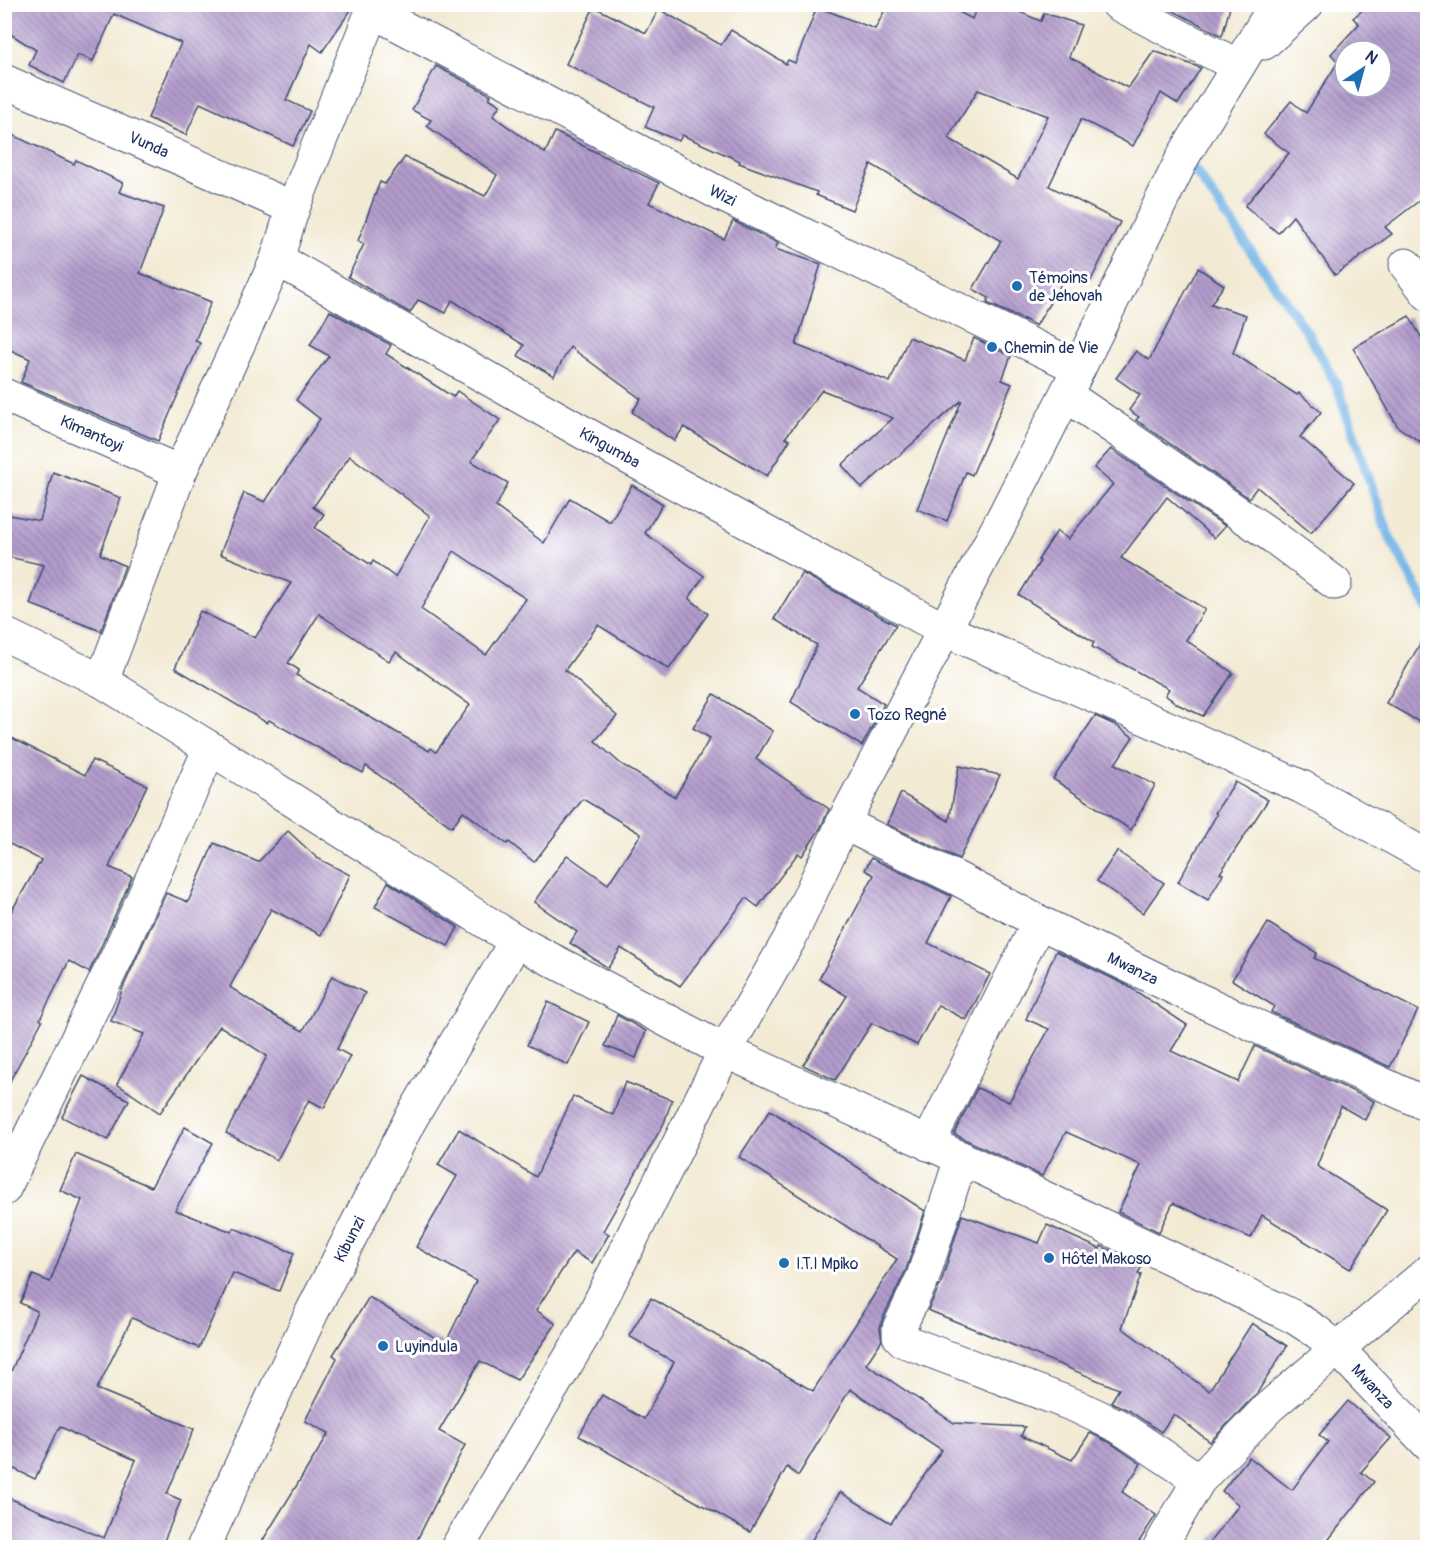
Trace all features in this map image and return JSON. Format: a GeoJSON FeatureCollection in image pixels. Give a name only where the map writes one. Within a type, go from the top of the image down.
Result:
{"type":"FeatureCollection","features":[{"type":"Feature","properties":{"kind":"street"},"geometry":{"type":"LineString","coordinates":[[1118,4],[1238,66]]}},
{"type":"Feature","properties":{"kind":"street"},"geometry":{"type":"LineString","coordinates":[[457,1548],[584,1334],[725,1052],[789,940],[843,823],[1072,382],[1184,155],[1276,4]]}},
{"type":"Feature","properties":{"kind":"street"},"geometry":{"type":"LineString","coordinates":[[1238,66],[1307,4]]}},
{"type":"Feature","properties":{"kind":"street"},"geometry":{"type":"LineString","coordinates":[[102,681],[180,472],[277,259],[293,207],[373,8]]}},
{"type":"Feature","properties":{"kind":"street","name":"Wizi"},"geometry":{"type":"LineString","coordinates":[[373,8],[1072,382],[1335,583]]}},
{"type":"Feature","properties":{"kind":"street","name":"Vunda"},"geometry":{"type":"LineString","coordinates":[[4,81],[293,207]]}},
{"type":"Feature","properties":{"kind":"street","name":"Kingumba"},"geometry":{"type":"LineString","coordinates":[[277,259],[609,447],[945,630]]}},
{"type":"Feature","properties":{"kind":"street"},"geometry":{"type":"LineString","coordinates":[[1406,265],[1428,294]]}},
{"type":"Feature","properties":{"kind":"street","name":"Kimantoyi"},"geometry":{"type":"LineString","coordinates":[[4,395],[180,472]]}},
{"type":"Feature","properties":{"kind":"street"},"geometry":{"type":"LineString","coordinates":[[945,630],[1302,787],[1428,857]]}},
{"type":"Feature","properties":{"kind":"street","name":"Mwanza"},"geometry":{"type":"LineString","coordinates":[[4,634],[102,681],[516,941],[725,1052],[961,1158],[1294,1317],[1338,1349],[1428,1444]]}},
{"type":"Feature","properties":{"kind":"street"},"geometry":{"type":"LineString","coordinates":[[4,1189],[117,957],[210,748]]}},
{"type":"Feature","properties":{"kind":"street","name":"Mwanza"},"geometry":{"type":"LineString","coordinates":[[843,823],[1191,996],[1428,1105]]}},
{"type":"Feature","properties":{"kind":"street"},"geometry":{"type":"LineString","coordinates":[[928,1144],[1039,922]]}},
{"type":"Feature","properties":{"kind":"street","name":"Kibunzi"},"geometry":{"type":"LineString","coordinates":[[203,1548],[312,1312],[410,1120],[516,941]]}},
{"type":"Feature","properties":{"kind":"street"},"geometry":{"type":"LineString","coordinates":[[961,1158],[923,1277],[899,1328],[899,1336],[904,1341],[1076,1406],[1118,1426],[1198,1480]]}},
{"type":"Feature","properties":{"kind":"street"},"geometry":{"type":"LineString","coordinates":[[1158,1548],[1198,1480],[1269,1407],[1428,1272]]}},
{"type":"Feature","properties":{"kind":"building"},"geometry":{"type":"Polygon","coordinates":[[[4,4],[355,4],[322,52],[311,44],[286,100],[310,111],[293,146],[200,103],[186,135],[148,118],[181,43],[114,14],[93,61],[78,55],[64,83],[29,65],[36,50],[4,30],[4,4]]]}},
{"type":"Feature","properties":{"kind":"building"},"geometry":{"type":"Polygon","coordinates":[[[888,4],[944,4],[972,19],[978,4],[999,4],[1041,21],[1044,13],[1081,25],[1069,57],[1128,88],[1154,51],[1201,68],[1178,104],[1161,93],[1133,146],[1081,119],[1049,186],[1120,222],[1091,280],[1070,269],[1036,326],[987,303],[989,298],[973,289],[1001,241],[871,164],[852,210],[816,195],[817,192],[739,163],[740,161],[682,135],[679,141],[645,127],[654,107],[566,64],[594,7],[646,33],[659,9],[721,45],[731,30],[786,64],[788,60],[795,63],[817,7],[875,29],[888,4]],[[978,90],[948,138],[1018,179],[1048,116],[978,90]]]}},
{"type":"Feature","properties":{"kind":"building"},"geometry":{"type":"Polygon","coordinates":[[[1160,4],[1231,4],[1222,36],[1160,4]]]}},
{"type":"Feature","properties":{"kind":"building"},"geometry":{"type":"Polygon","coordinates":[[[1370,4],[1428,4],[1428,194],[1385,227],[1392,234],[1335,275],[1293,216],[1278,233],[1245,206],[1289,153],[1264,134],[1291,101],[1306,113],[1333,70],[1333,99],[1393,99],[1393,39],[1345,39],[1359,24],[1353,18],[1370,4]]]}},
{"type":"Feature","properties":{"kind":"building"},"geometry":{"type":"Polygon","coordinates":[[[436,66],[491,95],[489,98],[500,105],[493,116],[545,153],[555,132],[659,183],[649,203],[724,239],[733,221],[778,243],[775,249],[821,264],[796,345],[890,382],[909,337],[965,360],[974,338],[1011,356],[1002,380],[1012,384],[972,475],[966,472],[947,521],[917,509],[962,400],[862,488],[842,465],[893,418],[822,390],[785,438],[790,440],[767,476],[684,427],[674,441],[632,412],[641,399],[570,347],[554,376],[518,356],[524,345],[452,300],[446,313],[418,300],[410,313],[348,277],[364,244],[358,241],[380,182],[385,184],[405,157],[485,196],[497,175],[427,126],[431,120],[412,110],[436,66]]]}},
{"type":"Feature","properties":{"kind":"building"},"geometry":{"type":"Polygon","coordinates":[[[4,131],[74,164],[76,160],[123,183],[119,192],[164,208],[140,273],[211,302],[195,341],[200,343],[158,441],[21,382],[30,359],[4,347],[4,131]]]}},
{"type":"Feature","properties":{"kind":"building"},"geometry":{"type":"Polygon","coordinates":[[[1198,268],[1224,285],[1211,304],[1246,315],[1233,353],[1297,395],[1299,393],[1321,412],[1300,437],[1354,483],[1311,533],[1257,487],[1249,498],[1136,420],[1139,417],[1129,410],[1140,395],[1116,378],[1136,351],[1149,360],[1198,268]]]}},
{"type":"Feature","properties":{"kind":"building"},"geometry":{"type":"Polygon","coordinates":[[[330,311],[391,345],[386,354],[453,397],[457,391],[500,420],[471,461],[508,483],[496,507],[544,543],[570,498],[610,522],[632,485],[663,504],[645,533],[704,576],[689,598],[708,614],[669,669],[598,625],[565,670],[617,716],[595,741],[621,764],[675,797],[710,738],[693,728],[714,694],[773,731],[756,759],[829,809],[820,829],[802,856],[798,853],[758,907],[746,898],[680,986],[621,948],[608,968],[570,943],[577,932],[534,902],[567,855],[608,884],[641,834],[583,799],[534,862],[463,811],[452,827],[366,766],[363,773],[269,720],[267,723],[175,668],[200,611],[255,638],[291,583],[220,554],[244,493],[265,502],[320,419],[296,400],[329,356],[310,345],[330,311]],[[350,456],[313,507],[324,514],[315,528],[371,565],[373,561],[395,577],[430,516],[350,456]],[[454,551],[421,609],[486,655],[526,599],[454,551]],[[319,614],[288,663],[299,670],[296,675],[429,751],[431,748],[436,752],[470,705],[396,652],[389,661],[319,614]]]}},
{"type":"Feature","properties":{"kind":"building"},"geometry":{"type":"Polygon","coordinates":[[[1409,316],[1428,349],[1428,447],[1398,427],[1353,348],[1409,316]]]}},
{"type":"Feature","properties":{"kind":"building"},"geometry":{"type":"Polygon","coordinates":[[[1111,449],[1225,526],[1214,538],[1167,497],[1121,558],[1205,609],[1186,640],[1233,673],[1203,716],[1179,705],[1165,695],[1169,689],[1092,647],[1094,642],[1019,595],[1057,531],[1068,539],[1113,484],[1094,468],[1111,449]]]}},
{"type":"Feature","properties":{"kind":"building"},"geometry":{"type":"Polygon","coordinates":[[[53,472],[121,498],[100,554],[125,566],[101,631],[30,604],[44,565],[4,556],[4,514],[40,521],[53,472]]]}},
{"type":"Feature","properties":{"kind":"building"},"geometry":{"type":"Polygon","coordinates":[[[802,573],[896,625],[857,687],[884,704],[862,746],[791,702],[817,645],[774,619],[802,573]]]}},
{"type":"Feature","properties":{"kind":"building"},"geometry":{"type":"Polygon","coordinates":[[[1428,630],[1428,727],[1386,703],[1428,630]]]}},
{"type":"Feature","properties":{"kind":"building"},"geometry":{"type":"Polygon","coordinates":[[[1095,716],[1133,737],[1115,764],[1155,785],[1131,830],[1053,779],[1095,716]]]}},
{"type":"Feature","properties":{"kind":"building"},"geometry":{"type":"Polygon","coordinates":[[[4,734],[85,775],[92,760],[147,785],[109,867],[132,877],[100,949],[89,972],[69,961],[40,1019],[42,1021],[4,1092],[4,924],[41,860],[4,841],[4,734]]]}},
{"type":"Feature","properties":{"kind":"building"},"geometry":{"type":"Polygon","coordinates":[[[959,766],[1000,775],[959,859],[887,824],[901,793],[949,821],[959,766]]]}},
{"type":"Feature","properties":{"kind":"building"},"geometry":{"type":"Polygon","coordinates":[[[1235,782],[1268,800],[1220,873],[1223,874],[1208,900],[1178,882],[1217,814],[1215,813],[1235,782]]]}},
{"type":"Feature","properties":{"kind":"building"},"geometry":{"type":"Polygon","coordinates":[[[288,831],[317,858],[350,875],[321,935],[271,909],[230,987],[269,1013],[303,1031],[332,976],[365,993],[337,1049],[350,1056],[324,1108],[309,1100],[277,1160],[226,1133],[267,1056],[220,1026],[160,1113],[117,1084],[144,1034],[111,1021],[122,990],[166,893],[188,902],[214,843],[258,862],[288,831]]]}},
{"type":"Feature","properties":{"kind":"building"},"geometry":{"type":"Polygon","coordinates":[[[1117,851],[1164,883],[1143,913],[1097,881],[1117,851]]]}},
{"type":"Feature","properties":{"kind":"building"},"geometry":{"type":"Polygon","coordinates":[[[871,858],[951,896],[928,943],[990,974],[966,1020],[938,1005],[917,1045],[872,1023],[835,1080],[803,1065],[847,996],[819,979],[874,875],[865,870],[871,858]]]}},
{"type":"Feature","properties":{"kind":"building"},"geometry":{"type":"Polygon","coordinates":[[[388,882],[458,927],[448,946],[375,907],[388,882]]]}},
{"type":"Feature","properties":{"kind":"building"},"geometry":{"type":"Polygon","coordinates":[[[1268,923],[1317,953],[1314,958],[1418,1010],[1390,1067],[1271,1012],[1274,1006],[1232,980],[1268,923]]]}},
{"type":"Feature","properties":{"kind":"building"},"geometry":{"type":"Polygon","coordinates":[[[1056,951],[1128,986],[1187,1025],[1171,1051],[1238,1082],[1255,1046],[1374,1101],[1365,1120],[1341,1106],[1317,1166],[1387,1210],[1350,1269],[1262,1215],[1251,1238],[1173,1203],[1159,1232],[1118,1212],[1141,1165],[1066,1132],[1042,1176],[954,1134],[977,1088],[1009,1102],[1049,1029],[1026,1019],[1056,951]]]}},
{"type":"Feature","properties":{"kind":"building"},"geometry":{"type":"Polygon","coordinates":[[[548,1002],[589,1022],[568,1065],[527,1045],[548,1002]]]}},
{"type":"Feature","properties":{"kind":"building"},"geometry":{"type":"Polygon","coordinates":[[[617,1015],[646,1031],[636,1058],[605,1046],[617,1015]]]}},
{"type":"Feature","properties":{"kind":"building"},"geometry":{"type":"Polygon","coordinates":[[[83,1076],[129,1100],[108,1140],[62,1117],[83,1076]]]}},
{"type":"Feature","properties":{"kind":"building"},"geometry":{"type":"Polygon","coordinates":[[[625,1082],[672,1100],[664,1123],[603,1231],[609,1234],[592,1263],[574,1252],[536,1310],[556,1324],[517,1380],[480,1361],[439,1431],[465,1445],[413,1548],[258,1548],[329,1433],[305,1421],[337,1358],[333,1355],[369,1297],[445,1344],[476,1281],[416,1247],[457,1176],[438,1165],[459,1129],[536,1177],[573,1096],[613,1115],[625,1082]]]}},
{"type":"Feature","properties":{"kind":"building"},"geometry":{"type":"Polygon","coordinates":[[[770,1110],[925,1211],[906,1270],[882,1320],[880,1328],[882,1340],[866,1364],[954,1423],[1025,1427],[1021,1436],[1072,1460],[1090,1433],[1109,1442],[1141,1464],[1122,1492],[1156,1515],[1135,1548],[807,1548],[840,1492],[891,1523],[942,1450],[850,1389],[798,1476],[787,1467],[750,1532],[579,1436],[602,1395],[644,1419],[674,1362],[629,1336],[651,1298],[813,1391],[897,1259],[739,1157],[770,1110]]]}},
{"type":"Feature","properties":{"kind":"building"},"geometry":{"type":"Polygon","coordinates":[[[185,1127],[213,1143],[175,1210],[232,1232],[234,1228],[294,1253],[279,1291],[233,1273],[199,1348],[132,1318],[97,1389],[194,1429],[167,1494],[181,1500],[161,1548],[4,1548],[4,1496],[104,1538],[136,1460],[60,1426],[35,1479],[4,1464],[4,1388],[37,1311],[20,1303],[33,1275],[50,1282],[82,1200],[60,1190],[76,1154],[151,1187],[185,1127]]]}},
{"type":"Feature","properties":{"kind":"building"},"geometry":{"type":"Polygon","coordinates":[[[962,1215],[1039,1243],[1047,1225],[1142,1265],[1138,1274],[1141,1275],[1122,1328],[1209,1391],[1252,1323],[1287,1346],[1257,1393],[1210,1442],[1174,1414],[1161,1432],[1128,1410],[1111,1402],[1119,1389],[928,1310],[941,1283],[962,1215]]]}},
{"type":"Feature","properties":{"kind":"building"},"geometry":{"type":"Polygon","coordinates":[[[1348,1401],[1391,1438],[1361,1472],[1374,1482],[1322,1548],[1205,1548],[1239,1505],[1222,1491],[1249,1457],[1292,1490],[1328,1442],[1319,1435],[1348,1401]]]}},
{"type":"Feature","properties":{"kind":"waterway"},"geometry":{"type":"LineString","coordinates":[[1188,160],[1308,334],[1336,383],[1388,534],[1428,609]]}},
{"type":"Feature","properties":{"kind":"place","name":"Témoins de Jehovah"},"geometry":{"type":"Point","coordinates":[1017,286]}},
{"type":"Feature","properties":{"kind":"place","name":"Chemin de Vie"},"geometry":{"type":"Point","coordinates":[992,347]}},
{"type":"Feature","properties":{"kind":"place","name":"Tozo Regné"},"geometry":{"type":"Point","coordinates":[855,714]}},
{"type":"Feature","properties":{"kind":"place","name":"Hôtel Makoso"},"geometry":{"type":"Point","coordinates":[1049,1258]}},
{"type":"Feature","properties":{"kind":"place","name":"I.T.I Mpiko"},"geometry":{"type":"Point","coordinates":[784,1263]}},
{"type":"Feature","properties":{"kind":"place","name":"Luyindula"},"geometry":{"type":"Point","coordinates":[383,1346]}}]}
